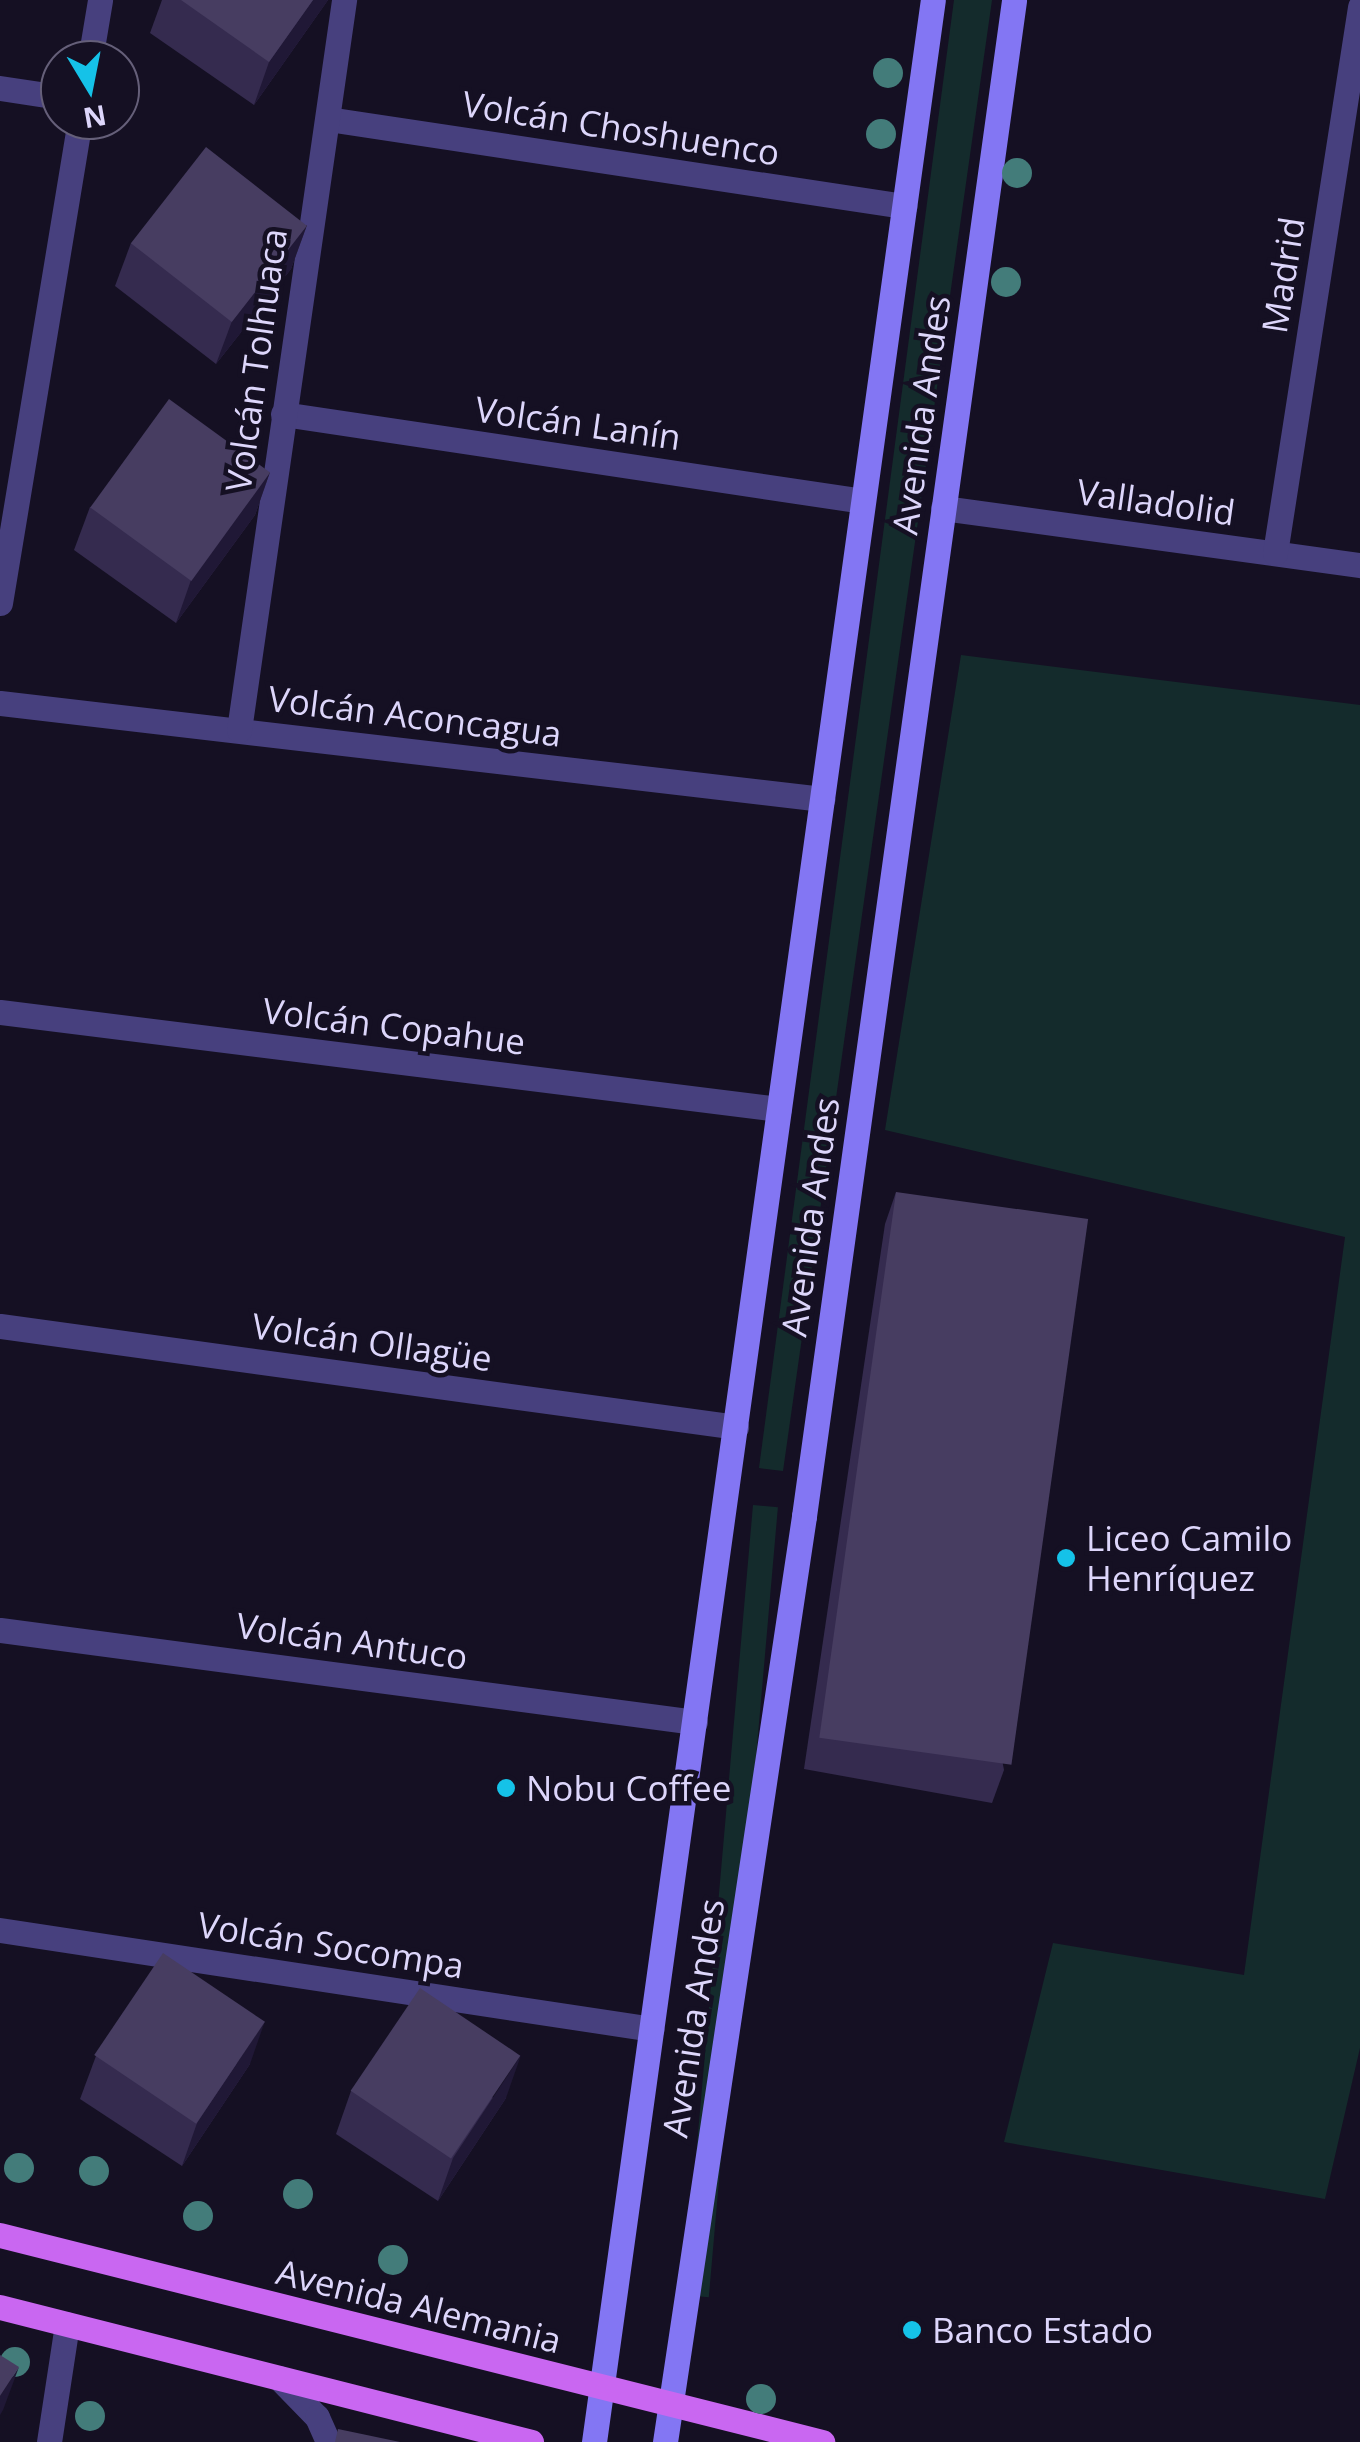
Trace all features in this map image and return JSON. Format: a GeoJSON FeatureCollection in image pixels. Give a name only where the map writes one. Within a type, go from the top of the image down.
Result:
{"type":"FeatureCollection","features":[{"type":"Feature","properties":{"kind":"main road","name":"Avenida Andes"},"geometry":{"type":"LineString","coordinates":[[594,2442],[933,0]]}},
{"type":"Feature","properties":{"kind":"main road","name":"Avenida Andes"},"geometry":{"type":"LineString","coordinates":[[665,2442],[1014,0]]}},
{"type":"Feature","properties":{"kind":"main road","name":"Avenida Alemania"},"geometry":{"type":"LineString","coordinates":[[0,2236],[822,2442]]}},
{"type":"Feature","properties":{"kind":"main road"},"geometry":{"type":"LineString","coordinates":[[0,2307],[511,2440]]}},
{"type":"Feature","properties":{"kind":"street"},"geometry":{"type":"LineString","coordinates":[[93,40],[100,0]]}},
{"type":"Feature","properties":{"kind":"street","name":"Volcán Tolhuaca"},"geometry":{"type":"LineString","coordinates":[[239,730],[344,0]]}},
{"type":"Feature","properties":{"kind":"street","name":"Madrid"},"geometry":{"type":"LineString","coordinates":[[1276,553],[1360,7]]}},
{"type":"Feature","properties":{"kind":"street"},"geometry":{"type":"LineString","coordinates":[[0,88],[40,94]]}},
{"type":"Feature","properties":{"kind":"street","name":"Volcán Choshuenco"},"geometry":{"type":"LineString","coordinates":[[328,119],[904,206]]}},
{"type":"Feature","properties":{"kind":"street"},"geometry":{"type":"LineString","coordinates":[[0,603],[77,140]]}},
{"type":"Feature","properties":{"kind":"street","name":"Volcán Lanín"},"geometry":{"type":"LineString","coordinates":[[282,414],[863,500]]}},
{"type":"Feature","properties":{"kind":"street","name":"Valladolid"},"geometry":{"type":"LineString","coordinates":[[944,508],[1360,564]]}},
{"type":"Feature","properties":{"kind":"street","name":"Volcán Aconcagua"},"geometry":{"type":"LineString","coordinates":[[0,703],[822,799]]}},
{"type":"Feature","properties":{"kind":"street","name":"Volcán Copahue"},"geometry":{"type":"LineString","coordinates":[[0,1012],[780,1109]]}},
{"type":"Feature","properties":{"kind":"street","name":"Volcán Ollagüe"},"geometry":{"type":"LineString","coordinates":[[0,1326],[736,1427]]}},
{"type":"Feature","properties":{"kind":"street","name":"Volcán Antuco"},"geometry":{"type":"LineString","coordinates":[[0,1630],[695,1722]]}},
{"type":"Feature","properties":{"kind":"street","name":"Volcán Socompa"},"geometry":{"type":"LineString","coordinates":[[0,1930],[652,2029]]}},
{"type":"Feature","properties":{"kind":"street"},"geometry":{"type":"LineString","coordinates":[[49,2442],[67,2324]]}},
{"type":"Feature","properties":{"kind":"street"},"geometry":{"type":"LineString","coordinates":[[279,2378],[317,2417],[328,2442]]}},
{"type":"Feature","properties":{"kind":"green space"},"geometry":{"type":"Polygon","coordinates":[[[954,0],[992,0],[783,1471],[759,1468],[954,0]]]}},
{"type":"Feature","properties":{"kind":"green space"},"geometry":{"type":"Polygon","coordinates":[[[961,655],[1360,705],[1360,2048],[1325,2199],[1004,2142],[1053,1943],[1244,1975],[1345,1237],[885,1130],[961,655]]]}},
{"type":"Feature","properties":{"kind":"green space"},"geometry":{"type":"Polygon","coordinates":[[[753,1505],[778,1507],[709,2297],[684,2295],[753,1505]]]}},
{"type":"Feature","properties":{"kind":"building"},"geometry":{"type":"Polygon","coordinates":[[[181,0],[313,0],[269,62],[181,0]]]}},
{"type":"Feature","properties":{"kind":"building"},"geometry":{"type":"Polygon","coordinates":[[[206,147],[307,226],[232,322],[131,243],[206,147]]]}},
{"type":"Feature","properties":{"kind":"building"},"geometry":{"type":"Polygon","coordinates":[[[169,399],[270,472],[191,581],[90,507],[169,399]]]}},
{"type":"Feature","properties":{"kind":"building"},"geometry":{"type":"Polygon","coordinates":[[[896,1192],[1088,1219],[1011,1765],[819,1738],[896,1192]]]}},
{"type":"Feature","properties":{"kind":"building"},"geometry":{"type":"Polygon","coordinates":[[[163,1953],[265,2022],[196,2124],[94,2055],[163,1953]]]}},
{"type":"Feature","properties":{"kind":"building"},"geometry":{"type":"Polygon","coordinates":[[[420,1988],[520,2056],[451,2158],[351,2091],[420,1988]]]}},
{"type":"Feature","properties":{"kind":"building"},"geometry":{"type":"Polygon","coordinates":[[[0,2355],[19,2367],[0,2396],[0,2355]]]}},
{"type":"Feature","properties":{"kind":"building"},"geometry":{"type":"Polygon","coordinates":[[[338,2429],[400,2442],[335,2442],[338,2429]]]}},
{"type":"Feature","properties":{"kind":"place","name":"Liceo Camilo Henríquez"},"geometry":{"type":"Point","coordinates":[1066,1558]}},
{"type":"Feature","properties":{"kind":"place","name":"Nobu Coffee"},"geometry":{"type":"Point","coordinates":[506,1788]}},
{"type":"Feature","properties":{"kind":"place","name":"Banco Estado"},"geometry":{"type":"Point","coordinates":[912,2330]}}]}
